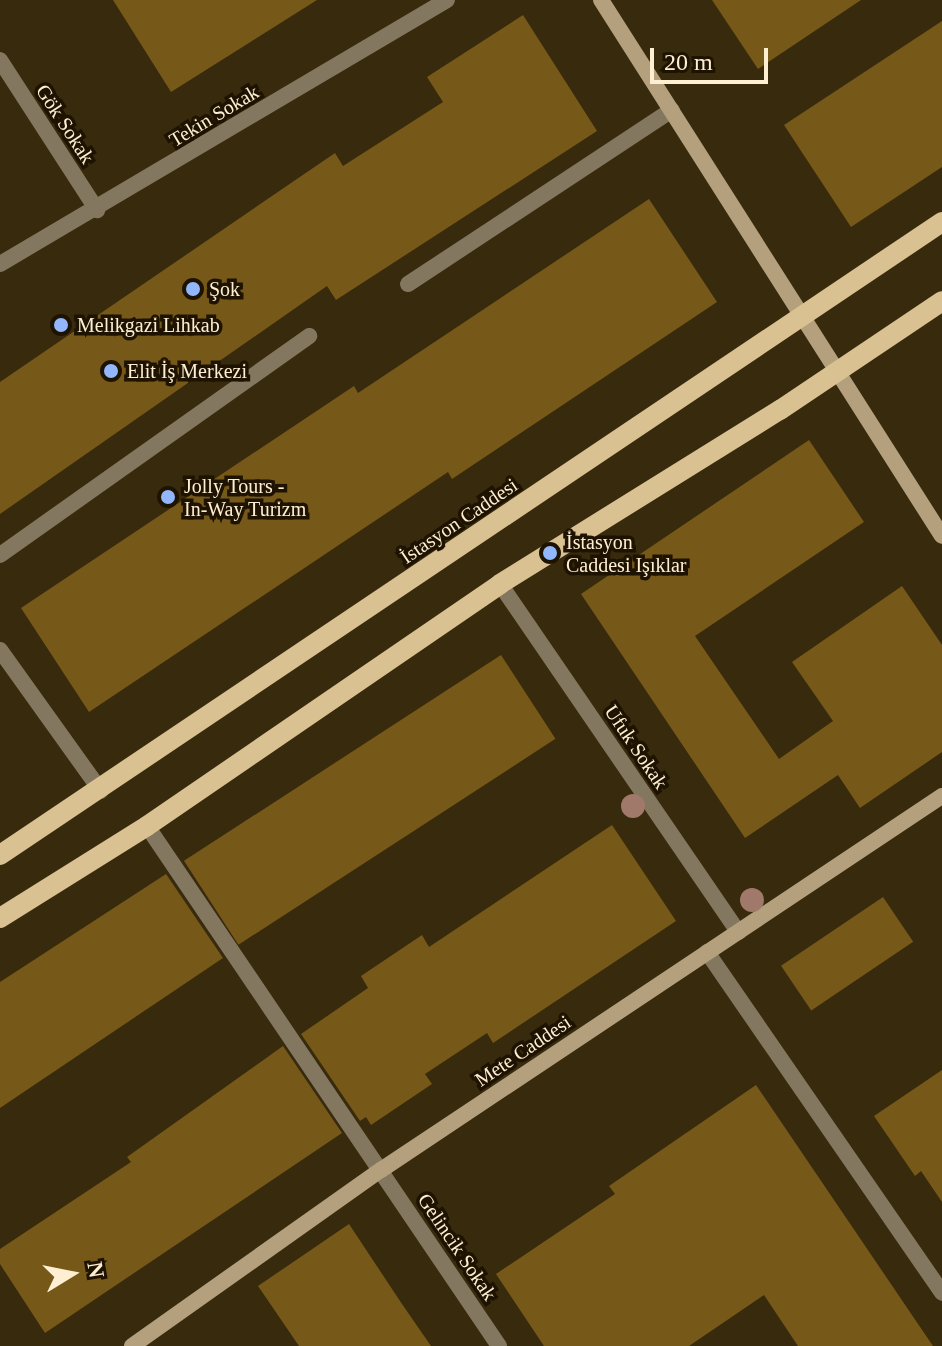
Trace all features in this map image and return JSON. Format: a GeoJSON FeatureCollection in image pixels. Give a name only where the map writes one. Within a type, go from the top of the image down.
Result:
{"type":"FeatureCollection","features":[{"type":"Feature","properties":{"kind":"main road","name":"İstasyon Caddesi"},"geometry":{"type":"LineString","coordinates":[[0,855],[101,791],[942,222]]}},
{"type":"Feature","properties":{"kind":"main road"},"geometry":{"type":"LineString","coordinates":[[0,918],[147,826],[500,584],[839,370],[942,301]]}},
{"type":"Feature","properties":{"kind":"street","name":"Tekin Sokak"},"geometry":{"type":"LineString","coordinates":[[0,264],[97,210],[447,0]]}},
{"type":"Feature","properties":{"kind":"street"},"geometry":{"type":"LineString","coordinates":[[601,0],[804,314],[942,536]]}},
{"type":"Feature","properties":{"kind":"street","name":"Gök Sokak"},"geometry":{"type":"LineString","coordinates":[[0,60],[97,210]]}},
{"type":"Feature","properties":{"kind":"street"},"geometry":{"type":"LineString","coordinates":[[408,284],[672,110]]}},
{"type":"Feature","properties":{"kind":"street"},"geometry":{"type":"LineString","coordinates":[[0,555],[309,336]]}},
{"type":"Feature","properties":{"kind":"street","name":"Ufuk Sokak"},"geometry":{"type":"LineString","coordinates":[[500,584],[738,932]]}},
{"type":"Feature","properties":{"kind":"street"},"geometry":{"type":"LineString","coordinates":[[0,650],[101,791]]}},
{"type":"Feature","properties":{"kind":"street","name":"Mete Caddesi"},"geometry":{"type":"LineString","coordinates":[[132,1346],[381,1170],[942,796]]}},
{"type":"Feature","properties":{"kind":"street","name":"Gelincik Sokak"},"geometry":{"type":"LineString","coordinates":[[147,826],[499,1346]]}},
{"type":"Feature","properties":{"kind":"street"},"geometry":{"type":"LineString","coordinates":[[707,952],[942,1293]]}},
{"type":"Feature","properties":{"kind":"building"},"geometry":{"type":"Polygon","coordinates":[[[113,0],[317,0],[171,92],[113,0]]]}},
{"type":"Feature","properties":{"kind":"building"},"geometry":{"type":"Polygon","coordinates":[[[712,0],[861,0],[758,69],[712,0]]]}},
{"type":"Feature","properties":{"kind":"building"},"geometry":{"type":"Polygon","coordinates":[[[523,15],[597,131],[336,300],[327,286],[0,514],[0,382],[335,153],[343,166],[443,102],[427,77],[523,15]]]}},
{"type":"Feature","properties":{"kind":"building"},"geometry":{"type":"Polygon","coordinates":[[[942,21],[942,167],[851,227],[784,125],[942,21]]]}},
{"type":"Feature","properties":{"kind":"building"},"geometry":{"type":"Polygon","coordinates":[[[649,199],[717,302],[452,479],[448,472],[89,712],[21,608],[354,386],[358,393],[649,199]]]}},
{"type":"Feature","properties":{"kind":"building"},"geometry":{"type":"Polygon","coordinates":[[[809,440],[864,522],[695,636],[779,759],[833,721],[792,662],[902,586],[942,645],[942,752],[860,808],[838,775],[745,838],[581,594],[809,440]]]}},
{"type":"Feature","properties":{"kind":"building"},"geometry":{"type":"Polygon","coordinates":[[[501,655],[555,739],[238,945],[184,861],[501,655]]]}},
{"type":"Feature","properties":{"kind":"building"},"geometry":{"type":"Polygon","coordinates":[[[612,825],[676,921],[493,1043],[487,1033],[425,1074],[432,1084],[371,1125],[366,1117],[360,1121],[301,1034],[368,988],[361,976],[422,935],[429,947],[612,825]]]}},
{"type":"Feature","properties":{"kind":"building"},"geometry":{"type":"Polygon","coordinates":[[[166,874],[223,958],[0,1108],[0,982],[166,874]]]}},
{"type":"Feature","properties":{"kind":"building"},"geometry":{"type":"Polygon","coordinates":[[[883,897],[913,942],[811,1011],[781,966],[883,897]]]}},
{"type":"Feature","properties":{"kind":"building"},"geometry":{"type":"Polygon","coordinates":[[[283,1046],[342,1133],[45,1333],[0,1264],[0,1249],[131,1162],[127,1157],[283,1046]]]}},
{"type":"Feature","properties":{"kind":"building"},"geometry":{"type":"Polygon","coordinates":[[[942,1070],[942,1202],[921,1171],[915,1176],[874,1116],[942,1070]]]}},
{"type":"Feature","properties":{"kind":"building"},"geometry":{"type":"Polygon","coordinates":[[[756,1085],[933,1346],[798,1346],[764,1295],[689,1346],[544,1346],[496,1274],[615,1194],[609,1186],[756,1085]]]}},
{"type":"Feature","properties":{"kind":"building"},"geometry":{"type":"Polygon","coordinates":[[[349,1224],[431,1346],[299,1346],[258,1286],[349,1224]]]}},
{"type":"Feature","properties":{"kind":"place","name":"Şok"},"geometry":{"type":"Point","coordinates":[193,289]}},
{"type":"Feature","properties":{"kind":"place","name":"Melikgazi Lihkab"},"geometry":{"type":"Point","coordinates":[61,325]}},
{"type":"Feature","properties":{"kind":"place","name":"Elit İş Merkezi"},"geometry":{"type":"Point","coordinates":[111,371]}},
{"type":"Feature","properties":{"kind":"place","name":"Jolly Tours - In-Way Turizm"},"geometry":{"type":"Point","coordinates":[168,497]}},
{"type":"Feature","properties":{"kind":"place","name":"İstasyon Caddesi Işıklar"},"geometry":{"type":"Point","coordinates":[550,553]}}]}
